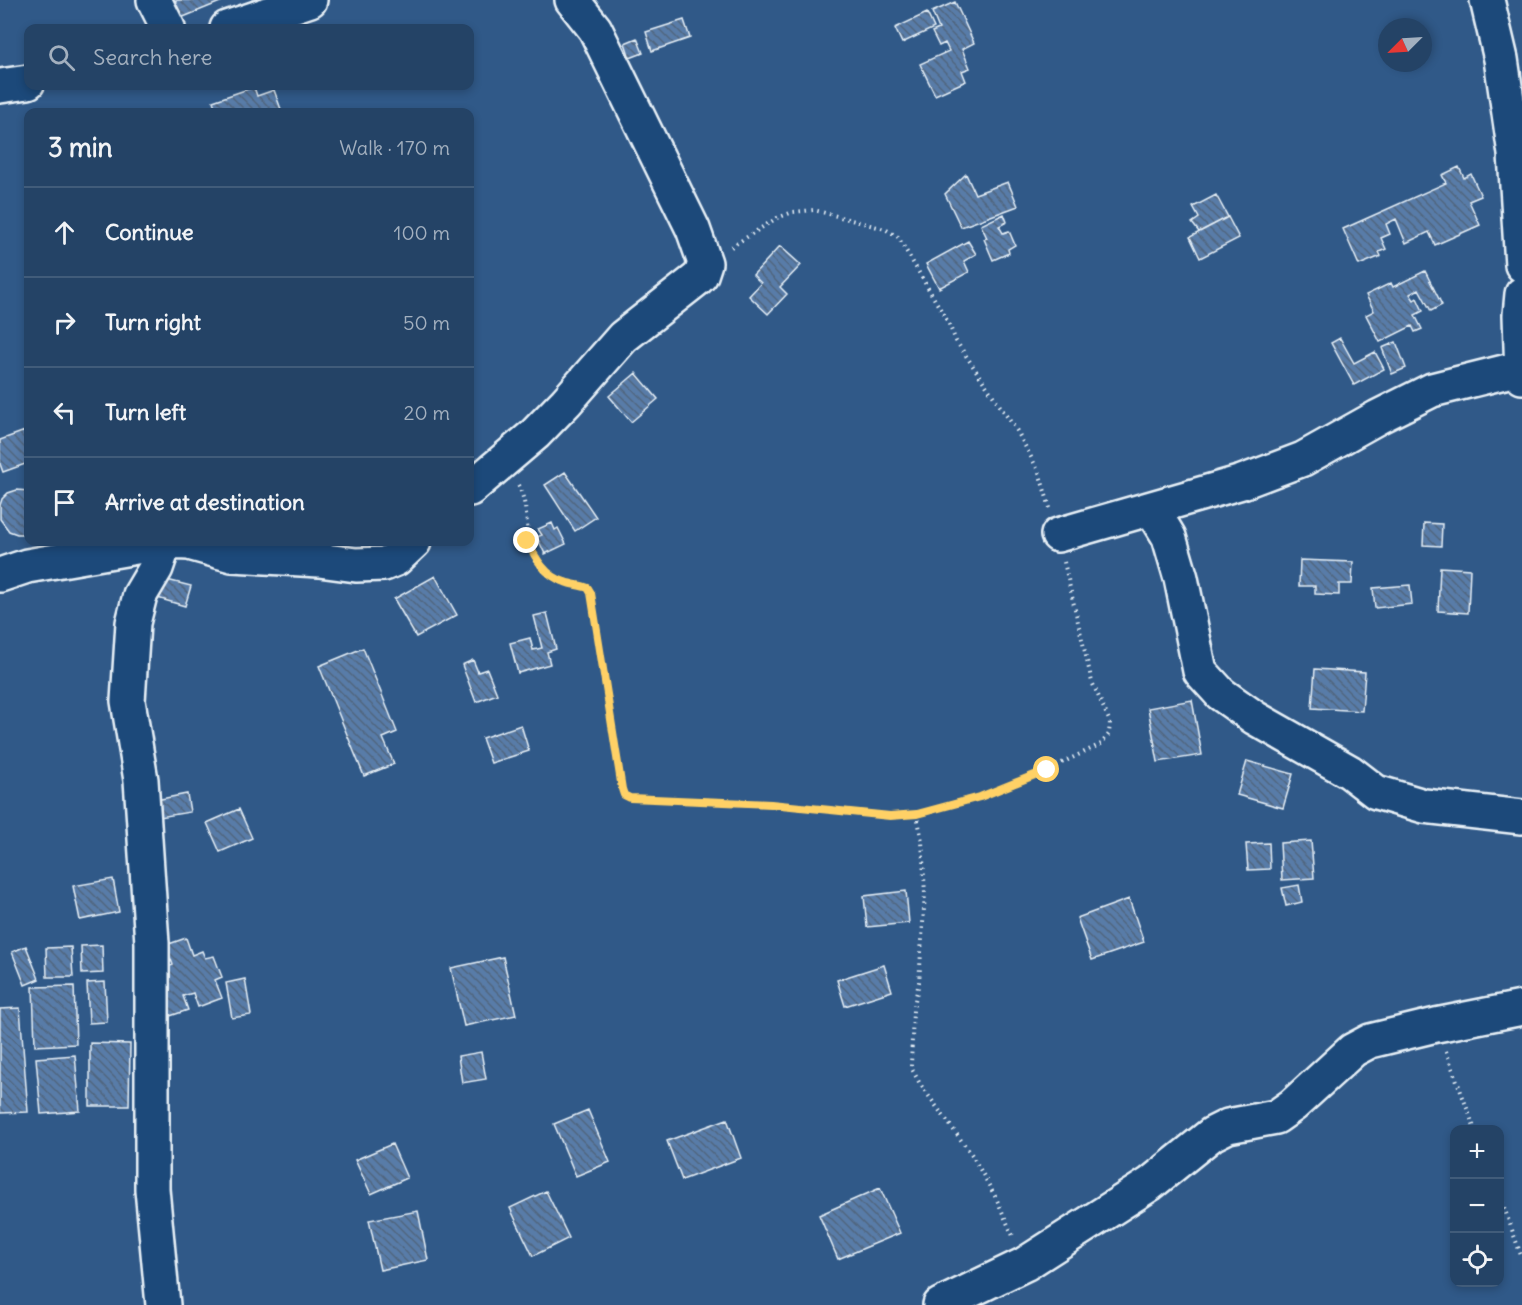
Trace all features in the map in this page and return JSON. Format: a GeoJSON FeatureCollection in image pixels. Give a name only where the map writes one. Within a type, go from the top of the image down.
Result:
{"type":"FeatureCollection","features":[{"type":"Feature","properties":{"kind":"street"},"geometry":{"type":"LineString","coordinates":[[154,0],[166,24]]}},
{"type":"Feature","properties":{"kind":"street"},"geometry":{"type":"LineString","coordinates":[[239,24],[310,0]]}},
{"type":"Feature","properties":{"kind":"street"},"geometry":{"type":"LineString","coordinates":[[474,485],[536,434],[623,337],[697,279],[705,263],[693,229],[595,29],[572,0]]}},
{"type":"Feature","properties":{"kind":"street"},"geometry":{"type":"LineString","coordinates":[[1487,0],[1501,59],[1515,154],[1522,265]]}},
{"type":"Feature","properties":{"kind":"street"},"geometry":{"type":"LineString","coordinates":[[0,86],[24,83]]}},
{"type":"Feature","properties":{"kind":"street"},"geometry":{"type":"LineString","coordinates":[[1059,536],[1242,482],[1303,459],[1432,390],[1521,373],[1522,294]]}},
{"type":"Feature","properties":{"kind":"street"},"geometry":{"type":"LineString","coordinates":[[1152,509],[1169,537],[1200,671],[1221,694],[1255,718],[1350,772],[1376,792],[1424,806],[1522,817]]}},
{"type":"Feature","properties":{"kind":"street"},"geometry":{"type":"LineString","coordinates":[[0,575],[27,566],[142,546]]}},
{"type":"Feature","properties":{"kind":"street"},"geometry":{"type":"LineString","coordinates":[[162,1305],[152,1190],[152,943],[141,780],[128,701],[134,623],[140,596],[156,568],[164,546]]}},
{"type":"Feature","properties":{"kind":"street"},"geometry":{"type":"LineString","coordinates":[[200,546],[232,555],[319,560],[356,565],[384,564],[396,559],[410,546]]}},
{"type":"Feature","properties":{"kind":"street"},"geometry":{"type":"LineString","coordinates":[[940,1305],[1025,1264],[1149,1184],[1212,1134],[1228,1126],[1276,1116],[1293,1105],[1353,1050],[1370,1041],[1522,1008]]}},
{"type":"Feature","properties":{"kind":"path"},"geometry":{"type":"LineString","coordinates":[[504,459],[520,489],[527,523],[527,541],[534,554],[547,573],[563,582],[588,588],[591,593],[624,795],[630,798],[748,803],[890,816],[917,814],[980,797],[1047,770],[1101,744],[1109,734],[1110,722],[1092,682],[1073,609],[1059,536],[1039,472],[1017,431],[957,341],[898,237],[885,229],[814,210],[793,212],[777,218],[705,263]]}},
{"type":"Feature","properties":{"kind":"path"},"geometry":{"type":"LineString","coordinates":[[917,814],[922,841],[925,894],[919,982],[913,1010],[911,1067],[972,1155],[996,1198],[1025,1264]]}},
{"type":"Feature","properties":{"kind":"path"},"geometry":{"type":"LineString","coordinates":[[1436,1025],[1473,1125]]}},
{"type":"Feature","properties":{"kind":"path"},"geometry":{"type":"LineString","coordinates":[[1504,1208],[1522,1258]]}},
{"type":"Feature","properties":{"kind":"building"},"geometry":{"type":"Polygon","coordinates":[[[174,0],[225,0],[181,18],[174,0]]]}},
{"type":"Feature","properties":{"kind":"building"},"geometry":{"type":"Polygon","coordinates":[[[955,2],[974,43],[962,49],[970,68],[962,71],[966,81],[935,95],[920,64],[949,51],[945,43],[939,46],[932,32],[939,29],[932,12],[955,2]]]}},
{"type":"Feature","properties":{"kind":"building"},"geometry":{"type":"Polygon","coordinates":[[[927,13],[934,28],[902,43],[895,28],[927,13]]]}},
{"type":"Feature","properties":{"kind":"building"},"geometry":{"type":"Polygon","coordinates":[[[684,20],[690,38],[652,51],[646,32],[684,20]]]}},
{"type":"Feature","properties":{"kind":"building"},"geometry":{"type":"Polygon","coordinates":[[[637,38],[643,53],[630,58],[625,43],[637,38]]]}},
{"type":"Feature","properties":{"kind":"building"},"geometry":{"type":"Polygon","coordinates":[[[245,90],[255,90],[257,96],[274,90],[281,108],[216,108],[213,101],[245,90]]]}},
{"type":"Feature","properties":{"kind":"building"},"geometry":{"type":"Polygon","coordinates":[[[1459,167],[1464,178],[1471,174],[1481,196],[1469,201],[1480,225],[1435,245],[1429,232],[1406,243],[1396,219],[1386,224],[1390,234],[1381,238],[1386,249],[1379,252],[1381,256],[1359,265],[1343,229],[1446,183],[1442,175],[1459,167]]]}},
{"type":"Feature","properties":{"kind":"building"},"geometry":{"type":"Polygon","coordinates":[[[966,174],[975,194],[1008,182],[1018,206],[961,227],[945,194],[966,174]]]}},
{"type":"Feature","properties":{"kind":"building"},"geometry":{"type":"Polygon","coordinates":[[[1216,195],[1228,217],[1199,232],[1192,223],[1199,218],[1193,207],[1216,195]]]}},
{"type":"Feature","properties":{"kind":"building"},"geometry":{"type":"Polygon","coordinates":[[[1004,214],[1007,222],[999,226],[1003,233],[1009,231],[1015,245],[1008,249],[1009,253],[993,260],[981,225],[1004,214]]]}},
{"type":"Feature","properties":{"kind":"building"},"geometry":{"type":"Polygon","coordinates":[[[1228,217],[1239,238],[1200,258],[1190,237],[1228,217]]]}},
{"type":"Feature","properties":{"kind":"building"},"geometry":{"type":"Polygon","coordinates":[[[968,241],[976,254],[964,261],[969,272],[939,288],[926,264],[968,241]]]}},
{"type":"Feature","properties":{"kind":"building"},"geometry":{"type":"Polygon","coordinates":[[[780,246],[801,265],[780,287],[787,294],[768,314],[749,296],[761,283],[753,275],[780,246]]]}},
{"type":"Feature","properties":{"kind":"building"},"geometry":{"type":"Polygon","coordinates":[[[1425,271],[1442,305],[1431,311],[1419,289],[1410,294],[1414,300],[1417,298],[1423,311],[1415,315],[1422,329],[1415,332],[1412,326],[1380,342],[1366,315],[1374,311],[1366,295],[1391,283],[1393,287],[1425,271]]]}},
{"type":"Feature","properties":{"kind":"building"},"geometry":{"type":"Polygon","coordinates":[[[1340,338],[1354,363],[1375,352],[1384,369],[1354,385],[1331,343],[1340,338]]]}},
{"type":"Feature","properties":{"kind":"building"},"geometry":{"type":"Polygon","coordinates":[[[1396,342],[1406,368],[1392,374],[1382,348],[1396,342]]]}},
{"type":"Feature","properties":{"kind":"building"},"geometry":{"type":"Polygon","coordinates":[[[636,373],[658,399],[631,422],[609,396],[636,373]]]}},
{"type":"Feature","properties":{"kind":"building"},"geometry":{"type":"Polygon","coordinates":[[[24,431],[24,464],[3,472],[0,464],[0,440],[24,431]]]}},
{"type":"Feature","properties":{"kind":"building"},"geometry":{"type":"Polygon","coordinates":[[[565,472],[596,517],[575,531],[545,485],[565,472]]]}},
{"type":"Feature","properties":{"kind":"building"},"geometry":{"type":"Polygon","coordinates":[[[24,491],[24,534],[9,531],[0,519],[0,505],[8,493],[24,491]]]}},
{"type":"Feature","properties":{"kind":"building"},"geometry":{"type":"Polygon","coordinates":[[[552,523],[555,530],[558,528],[566,544],[545,554],[537,537],[542,535],[538,529],[552,523]]]}},
{"type":"Feature","properties":{"kind":"building"},"geometry":{"type":"Polygon","coordinates":[[[1424,523],[1442,524],[1441,546],[1423,545],[1424,523]]]}},
{"type":"Feature","properties":{"kind":"building"},"geometry":{"type":"Polygon","coordinates":[[[1300,560],[1353,562],[1352,584],[1339,584],[1339,595],[1315,594],[1315,586],[1299,586],[1300,560]]]}},
{"type":"Feature","properties":{"kind":"building"},"geometry":{"type":"Polygon","coordinates":[[[1440,567],[1470,569],[1468,613],[1438,611],[1440,567]]]}},
{"type":"Feature","properties":{"kind":"building"},"geometry":{"type":"Polygon","coordinates":[[[435,576],[457,615],[416,637],[394,599],[435,576]]]}},
{"type":"Feature","properties":{"kind":"building"},"geometry":{"type":"Polygon","coordinates":[[[159,578],[191,586],[185,606],[154,597],[159,578]]]}},
{"type":"Feature","properties":{"kind":"building"},"geometry":{"type":"Polygon","coordinates":[[[1410,585],[1412,604],[1375,608],[1373,588],[1410,585]]]}},
{"type":"Feature","properties":{"kind":"building"},"geometry":{"type":"Polygon","coordinates":[[[547,613],[556,649],[547,652],[550,664],[518,673],[510,643],[530,638],[533,650],[542,648],[534,616],[547,613]]]}},
{"type":"Feature","properties":{"kind":"building"},"geometry":{"type":"Polygon","coordinates":[[[363,648],[397,732],[383,738],[394,764],[364,776],[319,666],[363,648]]]}},
{"type":"Feature","properties":{"kind":"building"},"geometry":{"type":"Polygon","coordinates":[[[473,660],[478,672],[487,669],[497,694],[476,702],[462,665],[473,660]]]}},
{"type":"Feature","properties":{"kind":"building"},"geometry":{"type":"Polygon","coordinates":[[[1315,669],[1365,672],[1362,711],[1312,708],[1315,669]]]}},
{"type":"Feature","properties":{"kind":"building"},"geometry":{"type":"Polygon","coordinates":[[[1192,700],[1202,755],[1158,762],[1148,708],[1192,700]]]}},
{"type":"Feature","properties":{"kind":"building"},"geometry":{"type":"Polygon","coordinates":[[[521,725],[529,751],[491,763],[482,738],[521,725]]]}},
{"type":"Feature","properties":{"kind":"building"},"geometry":{"type":"Polygon","coordinates":[[[1247,761],[1293,774],[1283,808],[1237,795],[1247,761]]]}},
{"type":"Feature","properties":{"kind":"building"},"geometry":{"type":"Polygon","coordinates":[[[187,794],[190,812],[148,819],[145,802],[187,794]]]}},
{"type":"Feature","properties":{"kind":"building"},"geometry":{"type":"Polygon","coordinates":[[[239,809],[252,838],[220,852],[207,823],[239,809]]]}},
{"type":"Feature","properties":{"kind":"building"},"geometry":{"type":"Polygon","coordinates":[[[1311,841],[1314,878],[1282,880],[1280,843],[1311,841]]]}},
{"type":"Feature","properties":{"kind":"building"},"geometry":{"type":"Polygon","coordinates":[[[1269,843],[1270,869],[1248,870],[1246,844],[1269,843]]]}},
{"type":"Feature","properties":{"kind":"building"},"geometry":{"type":"Polygon","coordinates":[[[113,879],[119,912],[80,920],[73,886],[113,879]]]}},
{"type":"Feature","properties":{"kind":"building"},"geometry":{"type":"Polygon","coordinates":[[[1299,885],[1302,902],[1286,906],[1282,888],[1299,885]]]}},
{"type":"Feature","properties":{"kind":"building"},"geometry":{"type":"Polygon","coordinates":[[[906,891],[909,923],[867,927],[864,896],[906,891]]]}},
{"type":"Feature","properties":{"kind":"building"},"geometry":{"type":"Polygon","coordinates":[[[1129,899],[1144,942],[1092,960],[1077,918],[1129,899]]]}},
{"type":"Feature","properties":{"kind":"building"},"geometry":{"type":"Polygon","coordinates":[[[186,938],[192,955],[202,951],[205,958],[214,956],[222,977],[215,980],[222,998],[198,1007],[193,993],[183,996],[188,1010],[170,1016],[153,972],[173,965],[166,945],[186,938]]]}},
{"type":"Feature","properties":{"kind":"building"},"geometry":{"type":"Polygon","coordinates":[[[102,945],[103,973],[82,974],[81,946],[102,945]]]}},
{"type":"Feature","properties":{"kind":"building"},"geometry":{"type":"Polygon","coordinates":[[[26,946],[39,979],[25,985],[12,952],[26,946]]]}},
{"type":"Feature","properties":{"kind":"building"},"geometry":{"type":"Polygon","coordinates":[[[71,947],[73,977],[47,977],[46,948],[71,947]]]}},
{"type":"Feature","properties":{"kind":"building"},"geometry":{"type":"Polygon","coordinates":[[[503,957],[516,1015],[464,1026],[451,968],[503,957]]]}},
{"type":"Feature","properties":{"kind":"building"},"geometry":{"type":"Polygon","coordinates":[[[884,965],[892,991],[845,1006],[837,980],[884,965]]]}},
{"type":"Feature","properties":{"kind":"building"},"geometry":{"type":"Polygon","coordinates":[[[245,979],[251,1015],[232,1018],[226,983],[245,979]]]}},
{"type":"Feature","properties":{"kind":"building"},"geometry":{"type":"Polygon","coordinates":[[[105,982],[107,1022],[89,1023],[87,983],[105,982]]]}},
{"type":"Feature","properties":{"kind":"building"},"geometry":{"type":"Polygon","coordinates":[[[74,986],[76,1044],[35,1046],[33,987],[74,986]]]}},
{"type":"Feature","properties":{"kind":"building"},"geometry":{"type":"Polygon","coordinates":[[[20,1008],[28,1112],[0,1113],[0,1009],[20,1008]]]}},
{"type":"Feature","properties":{"kind":"building"},"geometry":{"type":"Polygon","coordinates":[[[90,1043],[130,1044],[129,1106],[90,1106],[90,1043]]]}},
{"type":"Feature","properties":{"kind":"building"},"geometry":{"type":"Polygon","coordinates":[[[481,1052],[486,1079],[462,1083],[458,1056],[481,1052]]]}},
{"type":"Feature","properties":{"kind":"building"},"geometry":{"type":"Polygon","coordinates":[[[75,1055],[80,1111],[41,1114],[36,1058],[75,1055]]]}},
{"type":"Feature","properties":{"kind":"building"},"geometry":{"type":"Polygon","coordinates":[[[588,1110],[610,1162],[576,1176],[554,1124],[588,1110]]]}},
{"type":"Feature","properties":{"kind":"building"},"geometry":{"type":"Polygon","coordinates":[[[727,1119],[741,1158],[682,1180],[667,1141],[727,1119]]]}},
{"type":"Feature","properties":{"kind":"building"},"geometry":{"type":"Polygon","coordinates":[[[392,1144],[407,1178],[371,1194],[355,1160],[392,1144]]]}},
{"type":"Feature","properties":{"kind":"building"},"geometry":{"type":"Polygon","coordinates":[[[880,1188],[900,1233],[838,1259],[819,1215],[880,1188]]]}},
{"type":"Feature","properties":{"kind":"building"},"geometry":{"type":"Polygon","coordinates":[[[546,1191],[569,1238],[533,1256],[510,1208],[546,1191]]]}},
{"type":"Feature","properties":{"kind":"building"},"geometry":{"type":"Polygon","coordinates":[[[418,1211],[428,1260],[380,1270],[369,1220],[418,1211]]]}},
{"type":"Feature","properties":{"kind":"route"},"geometry":{"type":"LineString","coordinates":[[527,541],[547,573],[563,582],[588,588],[591,593],[622,789],[624,795],[630,798],[771,804],[890,816],[917,814],[980,797],[1047,770]]}}]}
